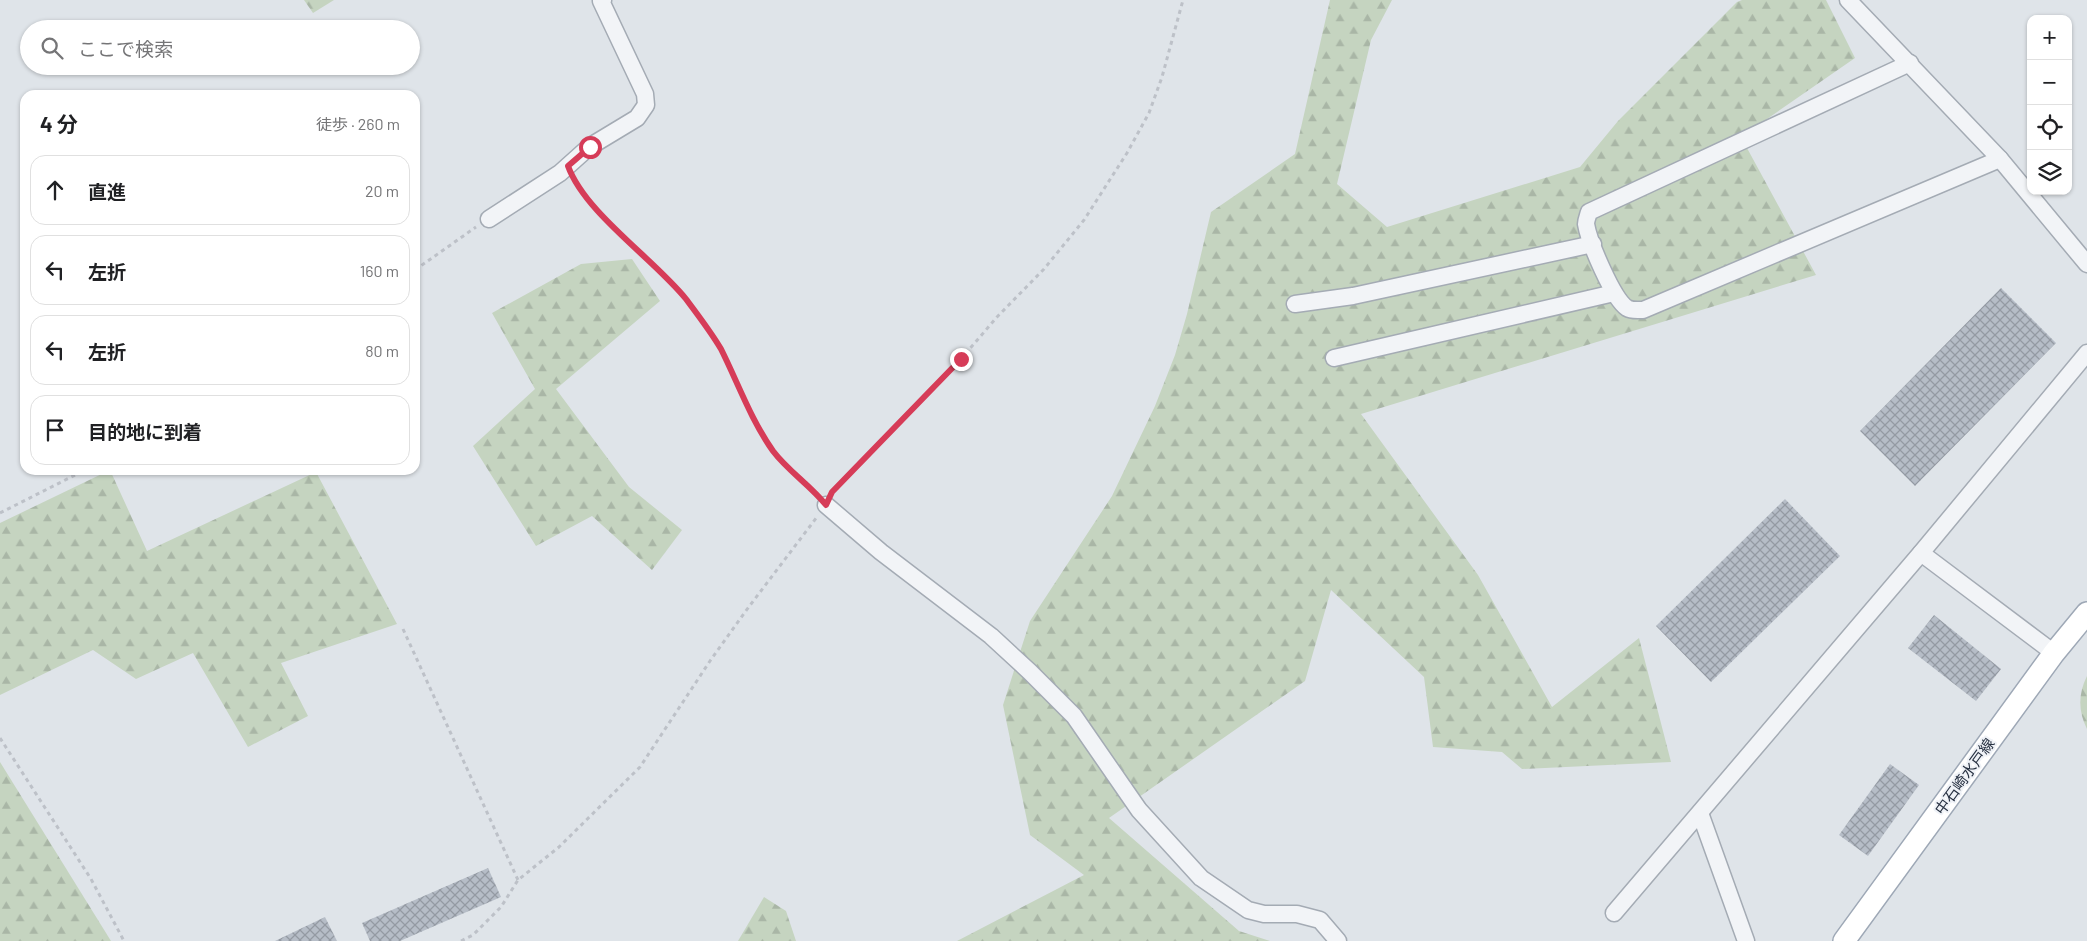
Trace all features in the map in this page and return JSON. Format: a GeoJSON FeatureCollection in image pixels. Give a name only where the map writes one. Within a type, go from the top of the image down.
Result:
{"type":"FeatureCollection","features":[{"type":"Feature","properties":{"kind":"main road","name":"中石崎水戸線"},"geometry":{"type":"LineString","coordinates":[[1844,941],[2054,653],[2087,613]]}},
{"type":"Feature","properties":{"kind":"street"},"geometry":{"type":"LineString","coordinates":[[489,219],[568,166],[590,147],[637,118],[646,105],[645,94],[601,1],[603,0]]}},
{"type":"Feature","properties":{"kind":"street"},"geometry":{"type":"LineString","coordinates":[[1848,0],[2000,159],[2087,264]]}},
{"type":"Feature","properties":{"kind":"street"},"geometry":{"type":"LineString","coordinates":[[1910,63],[1589,212],[1586,222],[1592,244],[1614,293],[1622,304],[1630,310],[1643,310],[2000,159]]}},
{"type":"Feature","properties":{"kind":"street"},"geometry":{"type":"LineString","coordinates":[[1295,304],[1353,296],[1592,244]]}},
{"type":"Feature","properties":{"kind":"street"},"geometry":{"type":"LineString","coordinates":[[1334,358],[1614,293]]}},
{"type":"Feature","properties":{"kind":"street"},"geometry":{"type":"LineString","coordinates":[[1614,913],[1921,553],[2087,353]]}},
{"type":"Feature","properties":{"kind":"street"},"geometry":{"type":"LineString","coordinates":[[826,505],[881,552],[991,636],[1030,672],[1074,716],[1139,810],[1201,878],[1248,910],[1264,914],[1297,914],[1320,920],[1338,941]]}},
{"type":"Feature","properties":{"kind":"street"},"geometry":{"type":"LineString","coordinates":[[1921,553],[2054,653]]}},
{"type":"Feature","properties":{"kind":"street"},"geometry":{"type":"LineString","coordinates":[[1700,813],[1746,941]]}},
{"type":"Feature","properties":{"kind":"path"},"geometry":{"type":"LineString","coordinates":[[461,941],[473,935],[501,907],[518,880],[559,847],[640,767],[731,631],[826,505],[832,492],[961,359],[997,317],[1044,270],[1084,220],[1127,153],[1149,113],[1162,77],[1183,0]]}},
{"type":"Feature","properties":{"kind":"path"},"geometry":{"type":"LineString","coordinates":[[568,166],[572,178],[591,203],[685,298],[720,347],[759,428],[773,451],[784,464],[814,490],[826,505]]}},
{"type":"Feature","properties":{"kind":"path"},"geometry":{"type":"LineString","coordinates":[[420,267],[489,219]]}},
{"type":"Feature","properties":{"kind":"path"},"geometry":{"type":"LineString","coordinates":[[0,513],[75,475]]}},
{"type":"Feature","properties":{"kind":"path"},"geometry":{"type":"LineString","coordinates":[[403,629],[518,880]]}},
{"type":"Feature","properties":{"kind":"path"},"geometry":{"type":"LineString","coordinates":[[0,738],[90,879],[124,941]]}},
{"type":"Feature","properties":{"kind":"green space"},"geometry":{"type":"Polygon","coordinates":[[[304,0],[334,0],[313,13],[304,0]]]}},
{"type":"Feature","properties":{"kind":"green space"},"geometry":{"type":"Polygon","coordinates":[[[1330,0],[1392,0],[1371,40],[1337,184],[1387,227],[1580,167],[1618,121],[1737,2],[1742,0],[1826,0],[1855,58],[1741,137],[1816,275],[1361,414],[1478,575],[1552,707],[1639,638],[1671,762],[1522,769],[1502,752],[1433,747],[1424,677],[1331,590],[1305,681],[1109,818],[1239,931],[1270,941],[957,941],[1084,875],[1030,835],[1003,705],[1030,621],[1112,496],[1155,406],[1175,355],[1187,314],[1211,212],[1295,154],[1330,0]]]}},
{"type":"Feature","properties":{"kind":"green space"},"geometry":{"type":"Polygon","coordinates":[[[632,259],[660,301],[556,389],[629,487],[682,530],[652,570],[592,516],[536,546],[473,446],[535,389],[492,313],[581,264],[632,259]]]}},
{"type":"Feature","properties":{"kind":"green space"},"geometry":{"type":"Polygon","coordinates":[[[100,475],[112,475],[147,551],[310,475],[318,475],[397,624],[281,663],[308,716],[248,747],[193,653],[136,679],[93,650],[0,695],[0,523],[100,475]]]}},
{"type":"Feature","properties":{"kind":"green space"},"geometry":{"type":"Polygon","coordinates":[[[2087,676],[2087,729],[2082,716],[2080,702],[2087,676]]]}},
{"type":"Feature","properties":{"kind":"green space"},"geometry":{"type":"Polygon","coordinates":[[[0,762],[111,941],[0,941],[0,762]]]}},
{"type":"Feature","properties":{"kind":"green space"},"geometry":{"type":"Polygon","coordinates":[[[764,897],[786,911],[796,941],[738,941],[764,897]]]}},
{"type":"Feature","properties":{"kind":"building"},"geometry":{"type":"Polygon","coordinates":[[[2001,288],[2056,343],[1915,486],[1860,431],[2001,288]]]}},
{"type":"Feature","properties":{"kind":"building"},"geometry":{"type":"Polygon","coordinates":[[[1785,499],[1840,556],[1711,682],[1656,626],[1785,499]]]}},
{"type":"Feature","properties":{"kind":"building"},"geometry":{"type":"Polygon","coordinates":[[[1934,615],[2001,669],[1976,701],[1908,648],[1934,615]]]}},
{"type":"Feature","properties":{"kind":"building"},"geometry":{"type":"Polygon","coordinates":[[[1890,764],[1919,785],[1868,856],[1839,835],[1890,764]]]}},
{"type":"Feature","properties":{"kind":"building"},"geometry":{"type":"Polygon","coordinates":[[[488,868],[501,897],[400,941],[370,941],[362,923],[488,868]]]}},
{"type":"Feature","properties":{"kind":"building"},"geometry":{"type":"Polygon","coordinates":[[[325,917],[337,941],[275,941],[325,917]]]}},
{"type":"Feature","properties":{"kind":"route"},"geometry":{"type":"LineString","coordinates":[[590,147],[576,157],[568,166],[572,178],[591,203],[685,298],[720,347],[759,428],[773,451],[784,464],[814,490],[826,505],[832,492],[961,359]]}}]}
